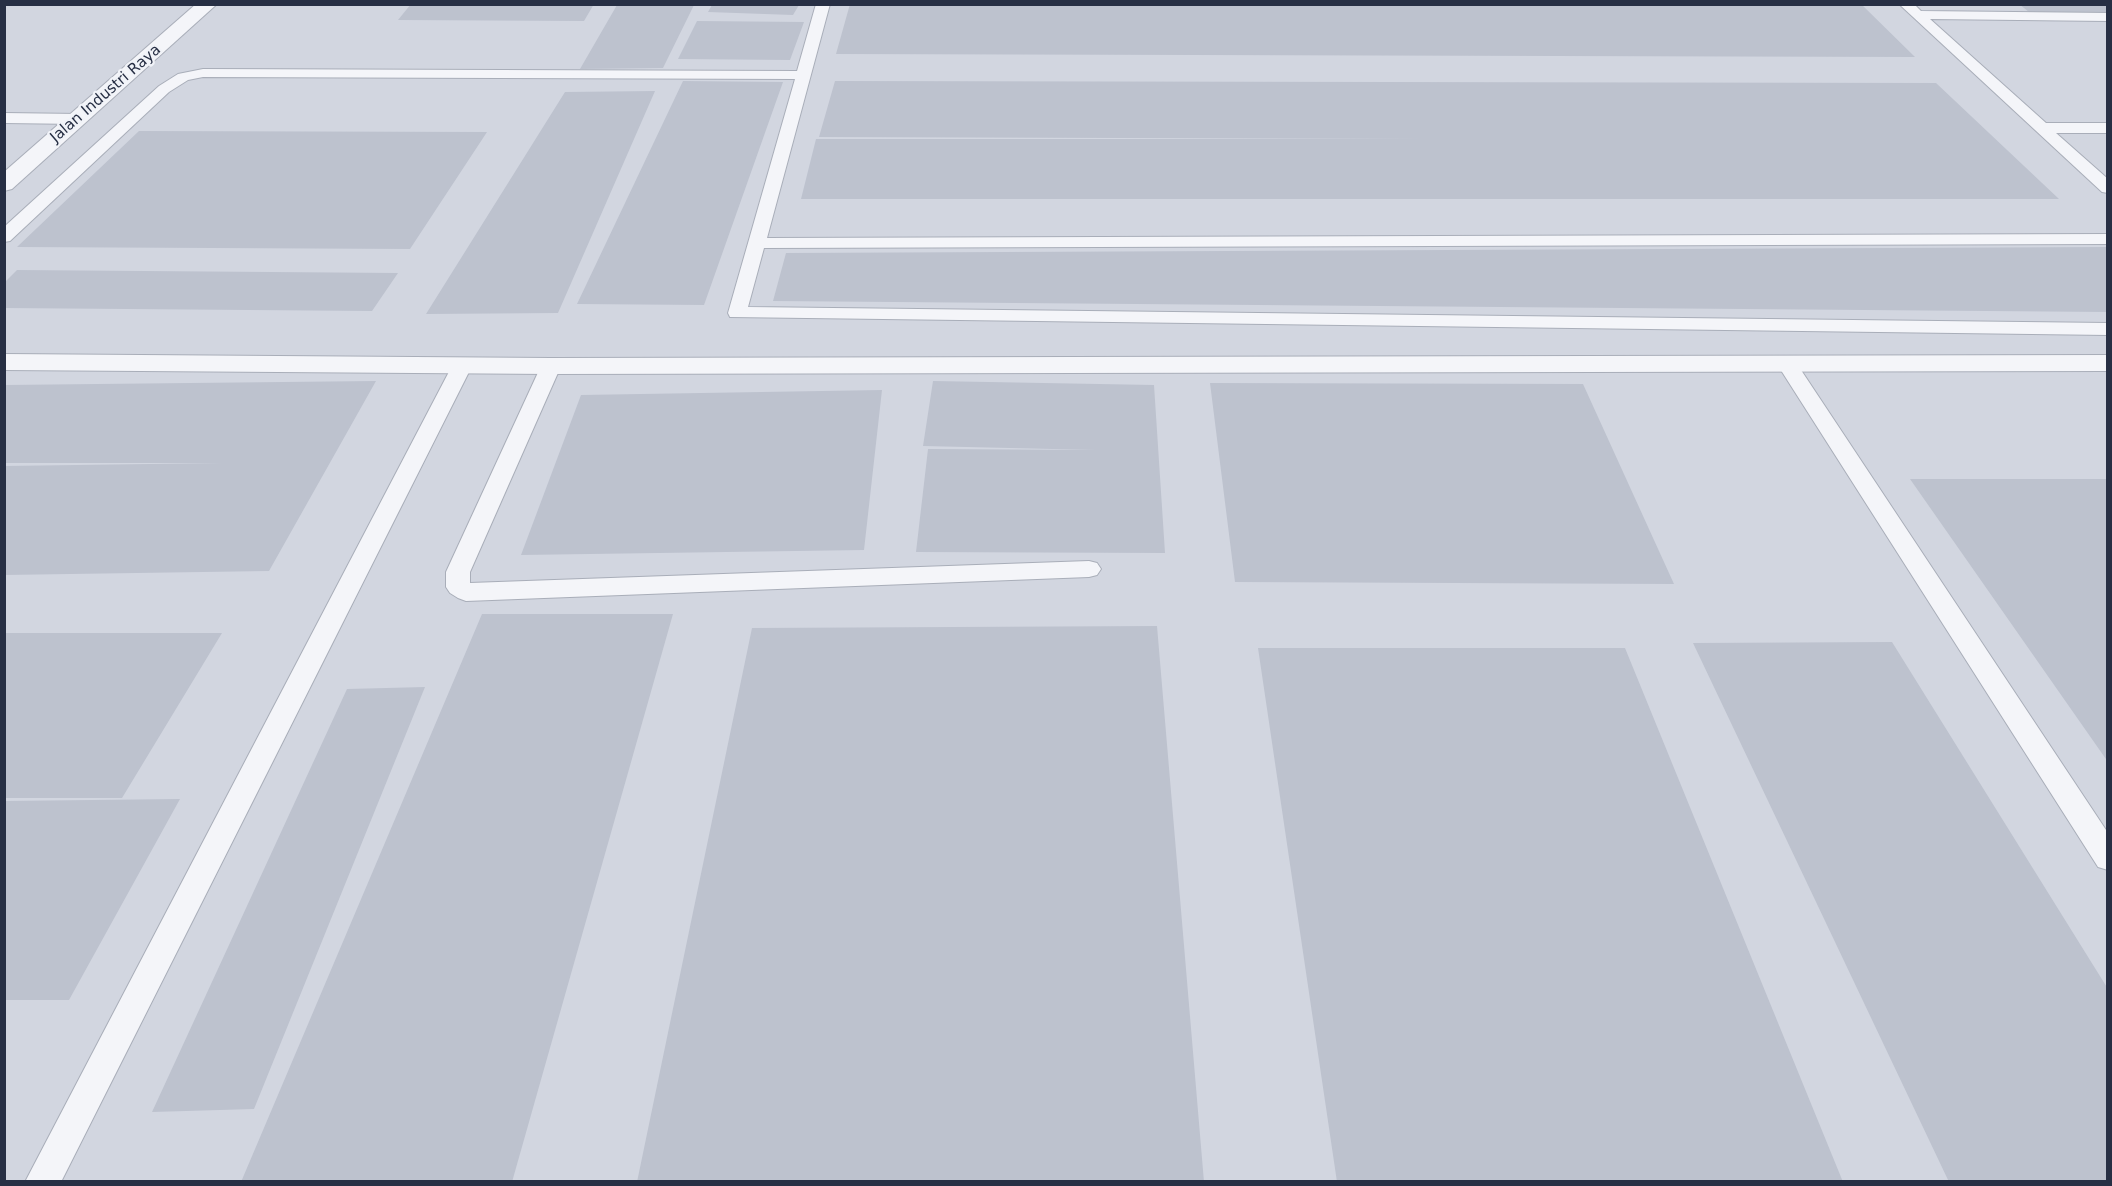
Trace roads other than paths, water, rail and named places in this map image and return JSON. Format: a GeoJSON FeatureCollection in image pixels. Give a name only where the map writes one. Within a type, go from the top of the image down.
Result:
{"type":"FeatureCollection","features":[{"type":"Feature","properties":{"kind":"street","name":"Jalan Industri Raya"},"geometry":{"type":"LineString","coordinates":[[4,184],[208,4]]}},
{"type":"Feature","properties":{"kind":"street"},"geometry":{"type":"LineString","coordinates":[[4,363],[462,366],[2108,363]]}},
{"type":"Feature","properties":{"kind":"lane"},"geometry":{"type":"LineString","coordinates":[[823,4],[737,313],[2108,329]]}},
{"type":"Feature","properties":{"kind":"lane"},"geometry":{"type":"LineString","coordinates":[[1905,4],[2108,188]]}},
{"type":"Feature","properties":{"kind":"lane"},"geometry":{"type":"LineString","coordinates":[[1919,15],[2108,17]]}},
{"type":"Feature","properties":{"kind":"lane"},"geometry":{"type":"LineString","coordinates":[[4,237],[164,90],[183,77],[203,73],[803,75]]}},
{"type":"Feature","properties":{"kind":"lane"},"geometry":{"type":"LineString","coordinates":[[4,118],[79,119]]}},
{"type":"Feature","properties":{"kind":"lane"},"geometry":{"type":"LineString","coordinates":[[2044,128],[2108,128]]}},
{"type":"Feature","properties":{"kind":"lane"},"geometry":{"type":"LineString","coordinates":[[757,243],[2108,239]]}},
{"type":"Feature","properties":{"kind":"lane"},"geometry":{"type":"LineString","coordinates":[[1787,364],[2108,858]]}},
{"type":"Feature","properties":{"kind":"lane"},"geometry":{"type":"LineString","coordinates":[[42,1182],[462,366]]}},
{"type":"Feature","properties":{"kind":"lane"},"geometry":{"type":"LineString","coordinates":[[551,366],[458,572],[458,587],[466,592],[1089,569]]}}]}
